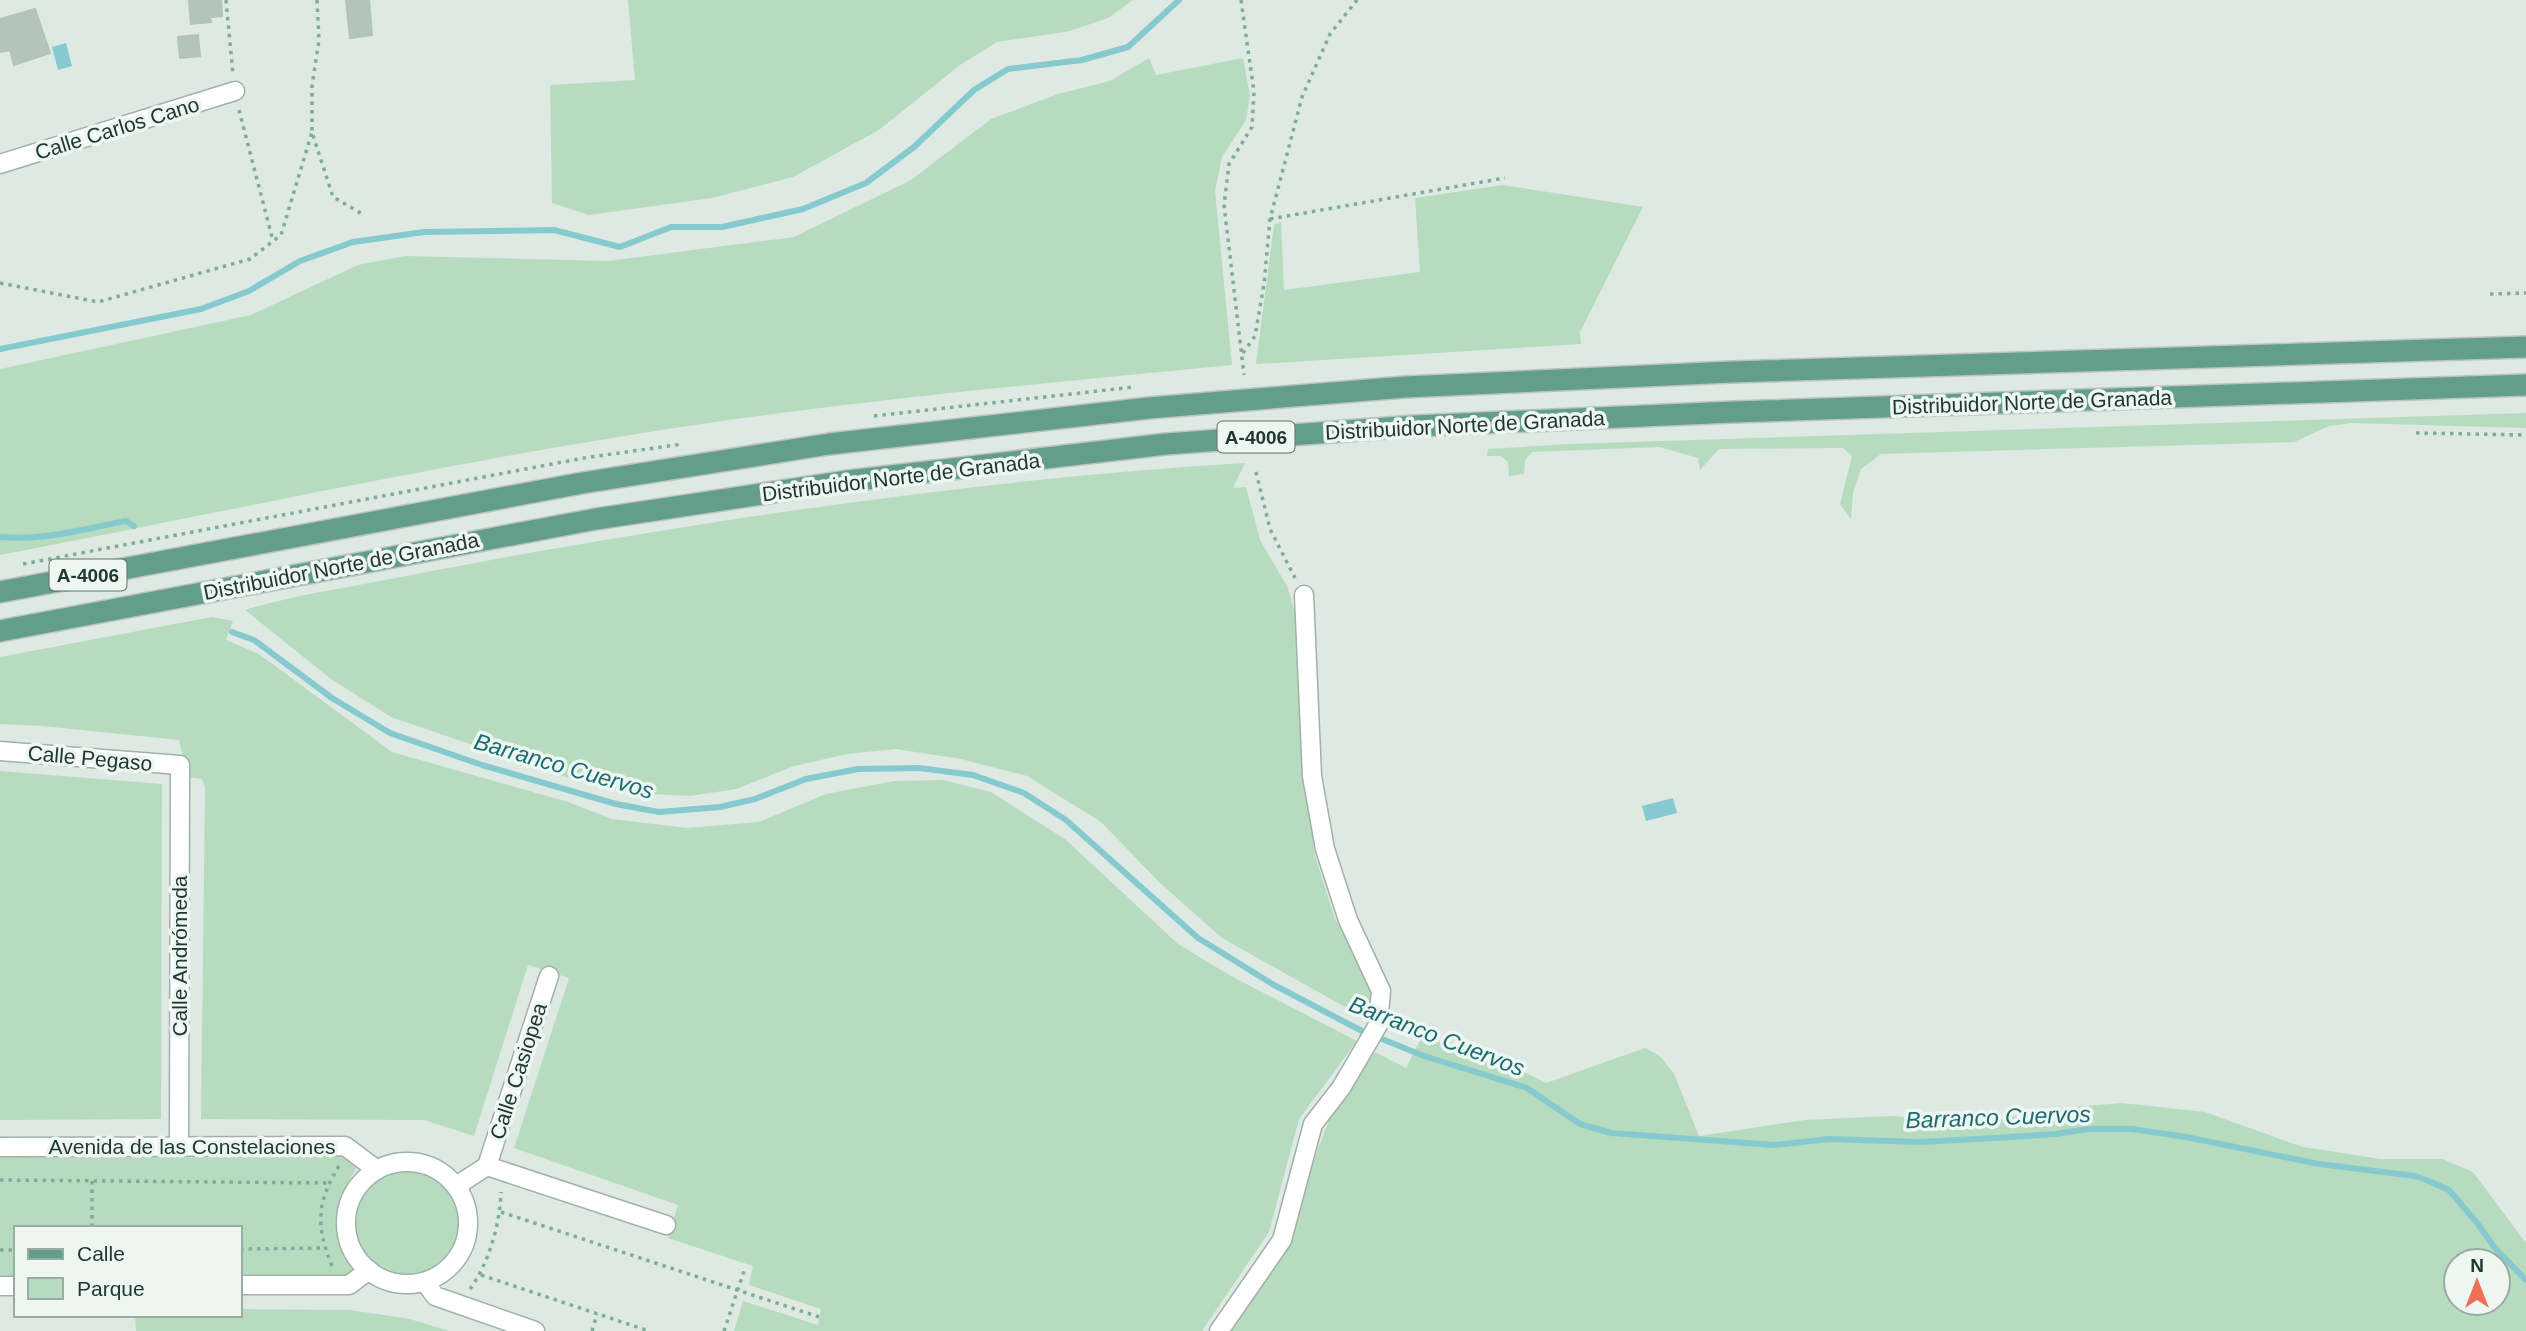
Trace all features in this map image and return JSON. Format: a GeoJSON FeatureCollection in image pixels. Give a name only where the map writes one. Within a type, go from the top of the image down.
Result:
{"type":"FeatureCollection","features":[{"type":"Feature","properties":{"kind":"main road","name":"Distribuidor Norte de Granada"},"geometry":{"type":"LineString","coordinates":[[0,592],[582,483],[829,444],[1149,408],[1405,387],[1717,373],[2526,346]]}},
{"type":"Feature","properties":{"kind":"main road","name":"Distribuidor Norte de Granada"},"geometry":{"type":"LineString","coordinates":[[0,631],[596,519],[848,481],[1166,444],[1470,423],[2526,385]]}},
{"type":"Feature","properties":{"kind":"street","name":"Calle Carlos Cano"},"geometry":{"type":"LineString","coordinates":[[0,164],[235,91]]}},
{"type":"Feature","properties":{"kind":"street"},"geometry":{"type":"LineString","coordinates":[[1219,1331],[1282,1240],[1313,1124],[1341,1088],[1378,1025],[1381,991],[1348,920],[1325,849],[1312,776],[1304,595]]}},
{"type":"Feature","properties":{"kind":"street","name":"Calle Pegaso"},"geometry":{"type":"LineString","coordinates":[[0,751],[180,765]]}},
{"type":"Feature","properties":{"kind":"street","name":"Calle Andrómeda"},"geometry":{"type":"LineString","coordinates":[[179,1146],[180,765]]}},
{"type":"Feature","properties":{"kind":"street","name":"Calle Casiopea"},"geometry":{"type":"LineString","coordinates":[[487,1166],[549,976]]}},
{"type":"Feature","properties":{"kind":"street","name":"Avenida de las Constelaciones"},"geometry":{"type":"LineString","coordinates":[[0,1147],[345,1146],[377,1170]]}},
{"type":"Feature","properties":{"kind":"street"},"geometry":{"type":"LineString","coordinates":[[411,1162],[428,1165],[443,1173],[456,1185],[466,1203],[469,1222],[466,1242],[457,1259],[443,1273],[425,1282],[405,1284],[386,1280],[369,1270],[356,1256],[348,1238],[346,1218],[351,1199],[362,1182],[377,1170],[393,1164],[411,1162]]}},
{"type":"Feature","properties":{"kind":"street"},"geometry":{"type":"LineString","coordinates":[[456,1185],[487,1166],[666,1225]]}},
{"type":"Feature","properties":{"kind":"street"},"geometry":{"type":"LineString","coordinates":[[242,1286],[349,1285],[369,1270]]}},
{"type":"Feature","properties":{"kind":"street"},"geometry":{"type":"LineString","coordinates":[[425,1282],[435,1296],[535,1331]]}},
{"type":"Feature","properties":{"kind":"path"},"geometry":{"type":"LineString","coordinates":[[226,0],[235,91],[273,241]]}},
{"type":"Feature","properties":{"kind":"path"},"geometry":{"type":"LineString","coordinates":[[0,283],[98,302],[250,259],[281,234],[312,132],[312,86],[319,40],[317,0]]}},
{"type":"Feature","properties":{"kind":"path"},"geometry":{"type":"LineString","coordinates":[[1241,0],[1255,92],[1252,127],[1229,164],[1224,205],[1244,375]]}},
{"type":"Feature","properties":{"kind":"path"},"geometry":{"type":"LineString","coordinates":[[1242,354],[1255,336],[1264,284],[1270,219],[1302,97],[1330,34],[1357,0]]}},
{"type":"Feature","properties":{"kind":"path"},"geometry":{"type":"LineString","coordinates":[[312,132],[333,197],[364,215]]}},
{"type":"Feature","properties":{"kind":"path"},"geometry":{"type":"LineString","coordinates":[[1270,219],[1505,178]]}},
{"type":"Feature","properties":{"kind":"path"},"geometry":{"type":"LineString","coordinates":[[2490,294],[2526,293]]}},
{"type":"Feature","properties":{"kind":"path"},"geometry":{"type":"LineString","coordinates":[[2416,433],[2526,435]]}},
{"type":"Feature","properties":{"kind":"path"},"geometry":{"type":"LineString","coordinates":[[1256,472],[1270,529],[1304,595]]}},
{"type":"Feature","properties":{"kind":"path"},"geometry":{"type":"LineString","coordinates":[[335,1274],[325,1248],[319,1217],[329,1183],[345,1155]]}},
{"type":"Feature","properties":{"kind":"path"},"geometry":{"type":"LineString","coordinates":[[0,1180],[329,1183]]}},
{"type":"Feature","properties":{"kind":"path"},"geometry":{"type":"LineString","coordinates":[[92,1181],[92,1226]]}},
{"type":"Feature","properties":{"kind":"path"},"geometry":{"type":"LineString","coordinates":[[467,1294],[481,1275],[501,1212],[501,1189]]}},
{"type":"Feature","properties":{"kind":"path"},"geometry":{"type":"LineString","coordinates":[[501,1212],[819,1317]]}},
{"type":"Feature","properties":{"kind":"path"},"geometry":{"type":"LineString","coordinates":[[242,1249],[325,1248]]}},
{"type":"Feature","properties":{"kind":"path"},"geometry":{"type":"LineString","coordinates":[[724,1331],[745,1268]]}},
{"type":"Feature","properties":{"kind":"path"},"geometry":{"type":"LineString","coordinates":[[481,1275],[649,1331]]}},
{"type":"Feature","properties":{"kind":"path"},"geometry":{"type":"LineString","coordinates":[[592,1331],[597,1314]]}},
{"type":"Feature","properties":{"kind":"green space"},"geometry":{"type":"Polygon","coordinates":[[[628,0],[1133,0],[1108,18],[1070,31],[997,42],[960,65],[879,130],[793,177],[712,198],[589,215],[552,203],[550,85],[635,80],[628,0]]]}},
{"type":"Feature","properties":{"kind":"green space"},"geometry":{"type":"Polygon","coordinates":[[[1149,58],[1156,75],[1243,58],[1250,96],[1246,120],[1222,157],[1215,191],[1232,365],[909,397],[715,422],[446,467],[0,555],[0,369],[251,315],[358,265],[405,256],[608,261],[794,237],[911,180],[991,119],[1058,94],[1110,81],[1149,58]]]}},
{"type":"Feature","properties":{"kind":"green space"},"geometry":{"type":"Polygon","coordinates":[[[1503,185],[1643,207],[1580,332],[1581,344],[1256,364],[1274,225],[1281,222],[1284,290],[1420,272],[1415,198],[1503,185]]]}},
{"type":"Feature","properties":{"kind":"green space"},"geometry":{"type":"Polygon","coordinates":[[[2526,413],[2526,428],[2352,423],[2329,426],[2294,442],[1881,454],[1861,469],[1853,493],[1851,519],[1840,504],[1852,456],[1843,448],[1719,449],[1700,470],[1698,458],[1659,447],[1532,452],[1525,460],[1524,474],[1509,476],[1508,462],[1501,456],[1487,456],[1488,449],[1568,444],[2526,413]]]}},
{"type":"Feature","properties":{"kind":"green space"},"geometry":{"type":"Polygon","coordinates":[[[1245,463],[1233,488],[1246,487],[1260,540],[1287,586],[1299,626],[1306,784],[1315,856],[1335,919],[1368,977],[1373,996],[1372,1022],[1222,938],[1160,883],[1101,822],[1027,776],[961,759],[896,749],[847,754],[794,766],[736,789],[690,796],[635,793],[575,780],[391,717],[331,679],[245,610],[310,594],[525,554],[807,509],[982,486],[1245,463]]]}},
{"type":"Feature","properties":{"kind":"green space"},"geometry":{"type":"Polygon","coordinates":[[[212,617],[233,621],[226,640],[259,654],[392,752],[568,802],[612,819],[687,828],[759,822],[826,794],[894,781],[943,780],[991,792],[1065,839],[1178,944],[1231,976],[1357,1041],[1299,1119],[1269,1232],[1202,1331],[734,1331],[743,1301],[818,1325],[821,1309],[749,1285],[753,1266],[668,1238],[678,1205],[514,1148],[569,978],[528,965],[474,1136],[424,1120],[201,1119],[205,788],[202,779],[187,777],[179,740],[0,724],[0,657],[212,617]]]}},
{"type":"Feature","properties":{"kind":"green space"},"geometry":{"type":"Polygon","coordinates":[[[0,771],[162,784],[161,1119],[0,1120],[0,771]]]}},
{"type":"Feature","properties":{"kind":"green space"},"geometry":{"type":"Polygon","coordinates":[[[1423,1035],[1470,1057],[1503,1061],[1546,1083],[1645,1048],[1660,1056],[1674,1074],[1699,1136],[1805,1120],[1891,1116],[1983,1123],[2051,1109],[2122,1103],[2205,1112],[2303,1147],[2381,1159],[2442,1159],[2473,1172],[2526,1243],[2526,1331],[1225,1331],[1291,1223],[1330,1117],[1375,1052],[1406,1068],[1423,1035]]]}},
{"type":"Feature","properties":{"kind":"green space"},"geometry":{"type":"Polygon","coordinates":[[[343,1151],[358,1165],[340,1202],[337,1222],[339,1243],[354,1272],[341,1279],[242,1279],[242,1226],[14,1226],[14,1278],[0,1278],[0,1153],[343,1151]]]}},
{"type":"Feature","properties":{"kind":"green space"},"geometry":{"type":"Polygon","coordinates":[[[407,1171],[427,1175],[450,1194],[455,1203],[459,1223],[455,1243],[436,1266],[427,1271],[407,1275],[387,1271],[364,1252],[359,1243],[355,1223],[359,1203],[378,1180],[387,1175],[407,1171]]]}},
{"type":"Feature","properties":{"kind":"green space"},"geometry":{"type":"Polygon","coordinates":[[[242,1309],[350,1310],[410,1319],[449,1331],[136,1331],[135,1317],[242,1317],[242,1309]]]}},
{"type":"Feature","properties":{"kind":"water"},"geometry":{"type":"Polygon","coordinates":[[[66,43],[72,66],[58,70],[52,47],[66,43]]]}},
{"type":"Feature","properties":{"kind":"water"},"geometry":{"type":"Polygon","coordinates":[[[1673,798],[1677,813],[1646,821],[1642,806],[1673,798]]]}},
{"type":"Feature","properties":{"kind":"building"},"geometry":{"type":"Polygon","coordinates":[[[189,0],[221,0],[222,16],[210,17],[211,22],[191,24],[189,0]]]}},
{"type":"Feature","properties":{"kind":"building"},"geometry":{"type":"Polygon","coordinates":[[[346,0],[369,0],[372,35],[350,38],[346,0]]]}},
{"type":"Feature","properties":{"kind":"building"},"geometry":{"type":"Polygon","coordinates":[[[35,9],[50,53],[14,65],[10,50],[0,52],[0,19],[35,9]]]}},
{"type":"Feature","properties":{"kind":"building"},"geometry":{"type":"Polygon","coordinates":[[[198,35],[200,56],[180,58],[178,37],[198,35]]]}},
{"type":"Feature","properties":{"kind":"waterway"},"geometry":{"type":"LineString","coordinates":[[0,349],[201,309],[249,291],[300,261],[353,242],[424,232],[554,230],[620,247],[671,227],[722,227],[803,209],[866,183],[914,147],[974,90],[1008,69],[1082,60],[1128,47],[1179,0]]}},
{"type":"Feature","properties":{"kind":"waterway","name":"Barranco Cuervos"},"geometry":{"type":"LineString","coordinates":[[0,537],[48,536],[126,521],[134,526]]}},
{"type":"Feature","properties":{"kind":"waterway","name":"Barranco Cuervos"},"geometry":{"type":"LineString","coordinates":[[232,632],[254,640],[332,698],[390,733],[482,765],[616,804],[659,812],[720,807],[755,799],[806,779],[858,769],[919,768],[973,775],[1024,793],[1066,820],[1198,938],[1274,985],[1362,1031],[1424,1056],[1527,1088],[1580,1124],[1611,1133],[1775,1145],[1829,1139],[1921,1142],[2056,1134],[2087,1129],[2132,1129],[2186,1137],[2319,1164],[2415,1176],[2431,1182],[2449,1190],[2495,1248],[2526,1280]]}}]}
